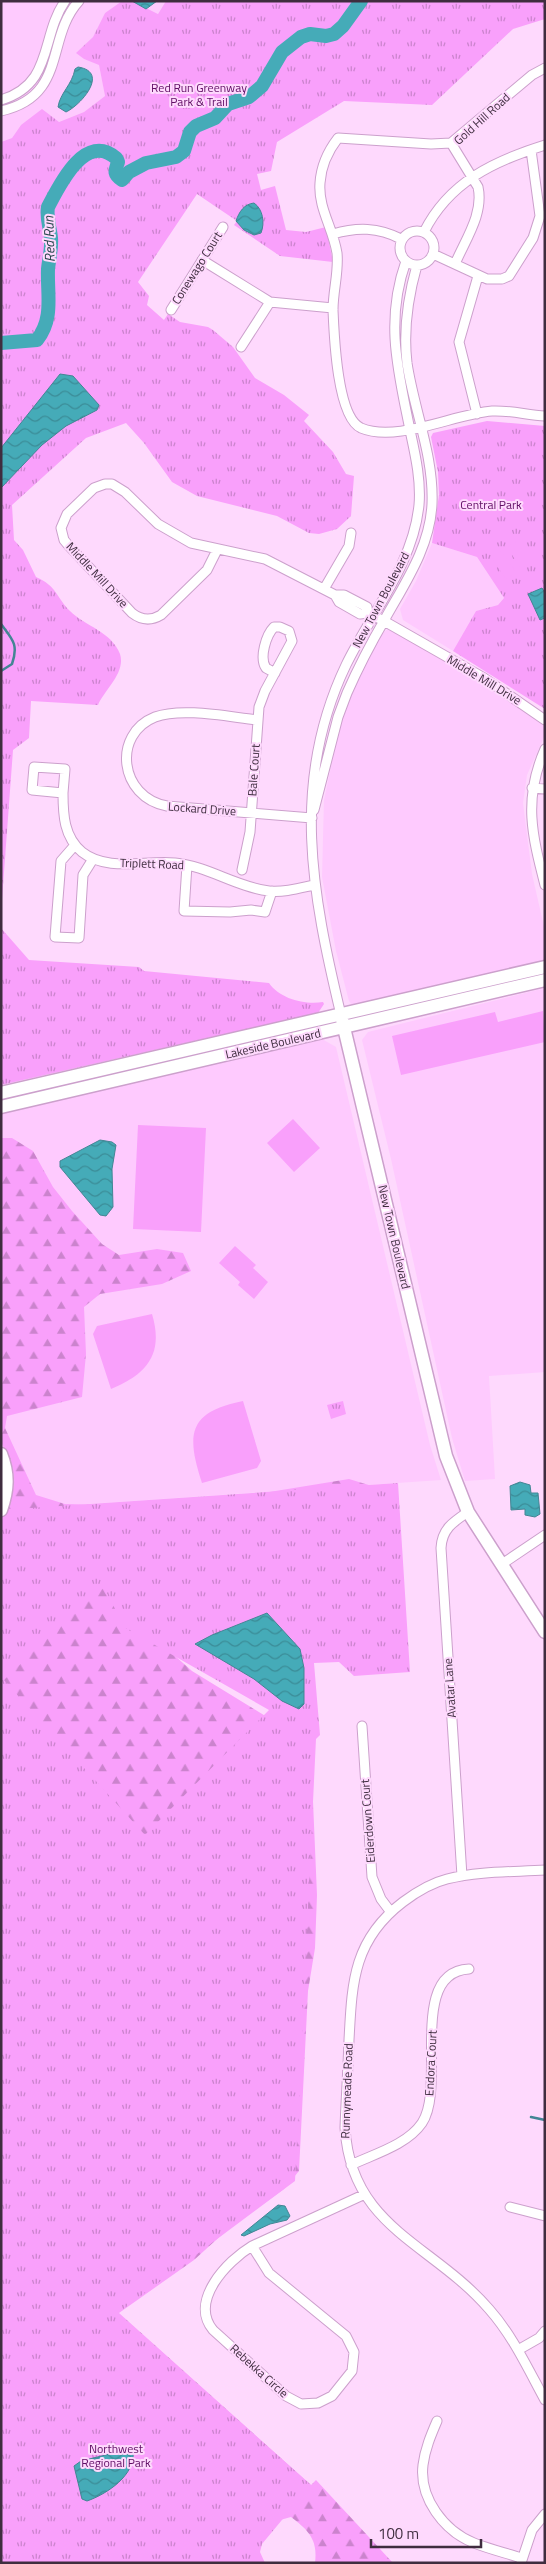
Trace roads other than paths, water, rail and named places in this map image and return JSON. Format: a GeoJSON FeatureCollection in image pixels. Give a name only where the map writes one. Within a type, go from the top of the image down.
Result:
{"type":"FeatureCollection","features":[{"type":"Feature","properties":{"kind":"main road","name":"Lakeside Boulevard"},"geometry":{"type":"LineString","coordinates":[[1,1107],[545,968]]}},
{"type":"Feature","properties":{"kind":"main road","name":"Lakeside Boulevard"},"geometry":{"type":"LineString","coordinates":[[1,1093],[545,980]]}},
{"type":"Feature","properties":{"kind":"main road","name":"New Town Boulevard"},"geometry":{"type":"LineString","coordinates":[[343,1021],[446,1456],[468,1512],[545,1632]]}},
{"type":"Feature","properties":{"kind":"main road"},"geometry":{"type":"LineString","coordinates":[[1,1100],[30,1093],[68,1079]]}},
{"type":"Feature","properties":{"kind":"main road"},"geometry":{"type":"LineString","coordinates":[[1,1454],[8,1476],[8,1490],[1,1510]]}},
{"type":"Feature","properties":{"kind":"street"},"geometry":{"type":"LineString","coordinates":[[1,100],[23,90],[37,74],[45,56],[56,17],[66,1]]}},
{"type":"Feature","properties":{"kind":"street"},"geometry":{"type":"LineString","coordinates":[[1,111],[30,98],[46,81],[55,60],[66,22],[79,1]]}},
{"type":"Feature","properties":{"kind":"street","name":"Gold Hill Road"},"geometry":{"type":"LineString","coordinates":[[456,264],[478,212],[479,194],[471,176],[451,143],[543,70]]}},
{"type":"Feature","properties":{"kind":"street"},"geometry":{"type":"LineString","coordinates":[[451,143],[431,144],[338,138],[325,159],[320,183],[323,210],[333,234],[337,269],[333,308],[339,374],[348,417],[355,424],[372,431],[410,430],[492,411],[545,416]]}},
{"type":"Feature","properties":{"kind":"street"},"geometry":{"type":"LineString","coordinates":[[424,232],[443,201],[471,176],[531,150],[545,146]]}},
{"type":"Feature","properties":{"kind":"street"},"geometry":{"type":"LineString","coordinates":[[433,254],[478,276],[494,280],[509,276],[538,227],[539,202],[531,150]]}},
{"type":"Feature","properties":{"kind":"street","name":"Conewago Court"},"geometry":{"type":"LineString","coordinates":[[171,310],[224,227]]}},
{"type":"Feature","properties":{"kind":"street"},"geometry":{"type":"LineString","coordinates":[[333,234],[352,229],[367,229],[390,233],[401,239]]}},
{"type":"Feature","properties":{"kind":"street"},"geometry":{"type":"LineString","coordinates":[[412,230],[424,232],[433,242],[433,254],[426,262],[417,265],[406,261],[400,252],[401,239],[412,230]]}},
{"type":"Feature","properties":{"kind":"street"},"geometry":{"type":"LineString","coordinates":[[202,260],[270,302],[333,308]]}},
{"type":"Feature","properties":{"kind":"street","name":"New Town Boulevard"},"geometry":{"type":"LineString","coordinates":[[343,1021],[323,938],[314,885],[313,769],[318,742],[335,688],[370,614],[401,566],[417,520],[419,504],[418,467],[396,364],[394,335],[397,292],[406,261]]}},
{"type":"Feature","properties":{"kind":"street","name":"New Town Boulevard"},"geometry":{"type":"LineString","coordinates":[[312,818],[342,705],[357,669],[420,555],[429,523],[432,487],[422,428],[407,363],[406,345],[409,296],[417,265]]}},
{"type":"Feature","properties":{"kind":"street"},"geometry":{"type":"LineString","coordinates":[[477,414],[459,342],[478,276]]}},
{"type":"Feature","properties":{"kind":"street"},"geometry":{"type":"LineString","coordinates":[[241,347],[270,302]]}},
{"type":"Feature","properties":{"kind":"street","name":"Middle Mill Drive"},"geometry":{"type":"LineString","coordinates":[[217,550],[207,570],[161,615],[143,619],[132,614],[69,546],[64,540],[61,528],[67,514],[94,488],[105,484],[112,484],[119,487],[144,512],[177,536],[197,546],[265,559],[335,594],[339,602],[360,614],[370,614],[384,621],[484,678],[545,720]]}},
{"type":"Feature","properties":{"kind":"street"},"geometry":{"type":"LineString","coordinates":[[324,589],[349,546],[351,533]]}},
{"type":"Feature","properties":{"kind":"street","name":"Bale Court"},"geometry":{"type":"LineString","coordinates":[[242,870],[248,847],[252,812],[261,700],[292,641],[289,631],[280,627],[274,628],[268,635],[264,659],[266,668],[274,673]]}},
{"type":"Feature","properties":{"kind":"street","name":"Lockard Drive"},"geometry":{"type":"LineString","coordinates":[[258,720],[180,713],[152,718],[137,731],[127,750],[127,760],[135,787],[148,801],[167,806],[312,818]]}},
{"type":"Feature","properties":{"kind":"street"},"geometry":{"type":"LineString","coordinates":[[545,749],[532,788],[532,832],[545,885]]}},
{"type":"Feature","properties":{"kind":"street"},"geometry":{"type":"LineString","coordinates":[[532,788],[545,789]]}},
{"type":"Feature","properties":{"kind":"street"},"geometry":{"type":"LineString","coordinates":[[64,793],[65,825],[75,845],[61,860],[55,937],[79,938],[83,875],[93,858]]}},
{"type":"Feature","properties":{"kind":"street","name":"Triplett Road"},"geometry":{"type":"LineString","coordinates":[[75,845],[93,858],[116,863],[163,862],[188,865],[209,870],[244,885],[272,892],[314,885]]}},
{"type":"Feature","properties":{"kind":"street"},"geometry":{"type":"LineString","coordinates":[[188,865],[184,912],[251,910],[265,912],[272,892]]}},
{"type":"Feature","properties":{"kind":"street","name":"Avatar Lane"},"geometry":{"type":"LineString","coordinates":[[462,1876],[441,1548],[443,1534],[447,1528],[468,1512]]}},
{"type":"Feature","properties":{"kind":"street"},"geometry":{"type":"LineString","coordinates":[[502,1564],[545,1535]]}},
{"type":"Feature","properties":{"kind":"street","name":"Eiderdown Court"},"geometry":{"type":"LineString","coordinates":[[362,1726],[372,1877],[381,1899],[390,1911]]}},
{"type":"Feature","properties":{"kind":"street","name":"Runnymeade Road"},"geometry":{"type":"LineString","coordinates":[[545,1870],[462,1876],[429,1886],[410,1896],[390,1911],[374,1930],[363,1948],[353,1977],[345,2128],[346,2146],[351,2165],[363,2195],[395,2229],[470,2289],[489,2309],[518,2350],[545,2400]]}},
{"type":"Feature","properties":{"kind":"street","name":"Endora Court"},"geometry":{"type":"LineString","coordinates":[[351,2165],[410,2136],[424,2121],[430,2098],[436,1994],[445,1977],[452,1972],[469,1969]]}},
{"type":"Feature","properties":{"kind":"street","name":"Rebekka Circle"},"geometry":{"type":"LineString","coordinates":[[252,2246],[269,2273],[340,2329],[352,2344],[354,2362],[352,2371],[339,2390],[325,2400],[318,2403],[302,2404],[286,2396],[208,2324],[205,2303],[211,2289],[236,2256],[252,2246],[363,2195]]}},
{"type":"Feature","properties":{"kind":"street"},"geometry":{"type":"LineString","coordinates":[[510,2206],[545,2216]]}},
{"type":"Feature","properties":{"kind":"street"},"geometry":{"type":"LineString","coordinates":[[518,2350],[539,2338],[545,2331]]}},
{"type":"Feature","properties":{"kind":"street"},"geometry":{"type":"LineString","coordinates":[[438,2421],[426,2450],[423,2478],[431,2503],[449,2528],[474,2543],[521,2560],[532,2530],[545,2514]]}},
{"type":"Feature","properties":{"kind":"water"},"geometry":{"type":"Polygon","coordinates":[[[132,1],[157,1],[146,9],[132,1]]]}},
{"type":"Feature","properties":{"kind":"water"},"geometry":{"type":"Polygon","coordinates":[[[78,67],[87,70],[92,75],[92,82],[90,89],[79,103],[66,112],[58,107],[59,102],[75,69],[78,67]]]}},
{"type":"Feature","properties":{"kind":"water"},"geometry":{"type":"Polygon","coordinates":[[[254,203],[261,212],[263,221],[261,233],[254,235],[244,230],[236,221],[242,209],[254,203]]]}},
{"type":"Feature","properties":{"kind":"water"},"geometry":{"type":"Polygon","coordinates":[[[60,374],[73,376],[99,405],[97,410],[66,426],[42,445],[1,488],[1,448],[60,374]]]}},
{"type":"Feature","properties":{"kind":"water"},"geometry":{"type":"Polygon","coordinates":[[[542,588],[545,593],[545,618],[540,620],[528,594],[542,588]]]}},
{"type":"Feature","properties":{"kind":"water"},"geometry":{"type":"Polygon","coordinates":[[[100,1140],[112,1142],[116,1145],[112,1169],[113,1207],[106,1216],[100,1215],[60,1167],[60,1161],[100,1140]]]}},
{"type":"Feature","properties":{"kind":"water"},"geometry":{"type":"Polygon","coordinates":[[[520,1482],[530,1485],[531,1493],[538,1493],[540,1514],[535,1517],[525,1515],[525,1509],[511,1510],[510,1486],[520,1482]]]}},
{"type":"Feature","properties":{"kind":"water"},"geometry":{"type":"Polygon","coordinates":[[[267,1613],[300,1649],[304,1668],[304,1704],[299,1709],[282,1701],[254,1679],[195,1644],[212,1635],[267,1613]]]}},
{"type":"Feature","properties":{"kind":"water"},"geometry":{"type":"Polygon","coordinates":[[[278,2205],[285,2206],[290,2216],[287,2220],[270,2224],[244,2236],[241,2235],[278,2205]]]}},
{"type":"Feature","properties":{"kind":"water"},"geometry":{"type":"Polygon","coordinates":[[[130,2449],[133,2451],[133,2460],[125,2476],[103,2494],[87,2501],[82,2499],[74,2466],[81,2461],[130,2449]]]}},
{"type":"Feature","properties":{"kind":"waterway","name":"Red Run"},"geometry":{"type":"LineString","coordinates":[[1,343],[37,340],[46,323],[48,315],[48,269],[51,250],[48,207],[74,164],[94,151],[105,151],[116,158],[118,162],[116,174],[122,180],[129,172],[146,163],[176,157],[184,151],[190,132],[196,126],[215,118],[228,104],[249,97],[262,86],[282,52],[301,37],[310,34],[326,36],[334,34],[343,26],[361,1]]}},
{"type":"Feature","properties":{"kind":"waterway"},"geometry":{"type":"LineString","coordinates":[[1,624],[13,642],[15,651],[12,664],[1,671]]}},
{"type":"Feature","properties":{"kind":"waterway"},"geometry":{"type":"LineString","coordinates":[[531,2117],[545,2120]]}},
{"type":"Feature","properties":{"kind":"park label","name":"Red Run Greenway Park & Trail"},"geometry":{"type":"Point","coordinates":[199,95]}},
{"type":"Feature","properties":{"kind":"park label","name":"Central Park"},"geometry":{"type":"Point","coordinates":[491,505]}},
{"type":"Feature","properties":{"kind":"park label","name":"Northwest Regional Park"},"geometry":{"type":"Point","coordinates":[116,2456]}}]}
